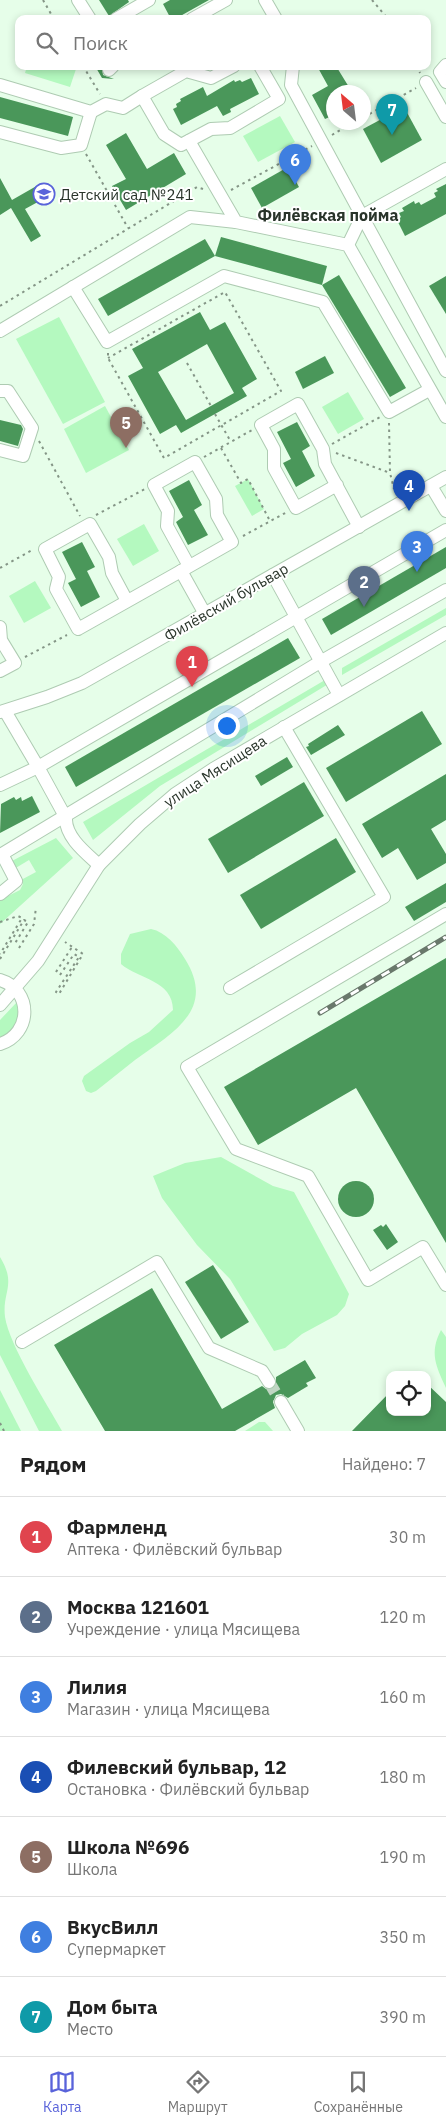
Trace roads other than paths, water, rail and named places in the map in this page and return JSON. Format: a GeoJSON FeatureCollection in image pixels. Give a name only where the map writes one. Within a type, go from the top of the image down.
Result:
{"type":"FeatureCollection","features":[{"type":"Feature","properties":{"kind":"street"},"geometry":{"type":"LineString","coordinates":[[78,0],[87,15]]}},
{"type":"Feature","properties":{"kind":"street"},"geometry":{"type":"LineString","coordinates":[[123,15],[149,0]]}},
{"type":"Feature","properties":{"kind":"street"},"geometry":{"type":"LineString","coordinates":[[199,15],[226,0]]}},
{"type":"Feature","properties":{"kind":"street"},"geometry":{"type":"LineString","coordinates":[[265,0],[274,15]]}},
{"type":"Feature","properties":{"kind":"street"},"geometry":{"type":"LineString","coordinates":[[446,64],[440,72],[446,82]]}},
{"type":"Feature","properties":{"kind":"street"},"geometry":{"type":"LineString","coordinates":[[0,85],[91,112],[106,104],[123,108],[186,71],[212,78],[227,70]]}},
{"type":"Feature","properties":{"kind":"street"},"geometry":{"type":"LineString","coordinates":[[142,96],[164,134],[182,145],[211,129],[230,128],[279,99],[262,70]]}},
{"type":"Feature","properties":{"kind":"street"},"geometry":{"type":"LineString","coordinates":[[293,70],[291,85],[446,371]]}},
{"type":"Feature","properties":{"kind":"street"},"geometry":{"type":"LineString","coordinates":[[426,82],[446,117]]}},
{"type":"Feature","properties":{"kind":"street"},"geometry":{"type":"LineString","coordinates":[[0,132],[61,148],[81,145],[91,112]]}},
{"type":"Feature","properties":{"kind":"street"},"geometry":{"type":"LineString","coordinates":[[189,142],[236,222]]}},
{"type":"Feature","properties":{"kind":"street"},"geometry":{"type":"LineString","coordinates":[[348,244],[362,216],[446,169]]}},
{"type":"Feature","properties":{"kind":"street"},"geometry":{"type":"LineString","coordinates":[[0,331],[190,217],[236,222],[348,244],[446,417]]}},
{"type":"Feature","properties":{"kind":"street"},"geometry":{"type":"LineString","coordinates":[[73,287],[107,342],[224,276],[323,302],[389,412],[429,390]]}},
{"type":"Feature","properties":{"kind":"street"},"geometry":{"type":"LineString","coordinates":[[0,391],[8,391],[32,428],[23,456],[0,450]]}},
{"type":"Feature","properties":{"kind":"street"},"geometry":{"type":"LineString","coordinates":[[337,485],[296,508],[274,468],[274,448],[261,425],[298,404],[323,449],[324,464],[337,485],[359,527]]}},
{"type":"Feature","properties":{"kind":"street"},"geometry":{"type":"LineString","coordinates":[[127,601],[112,573],[109,557],[90,524],[45,549],[59,577],[56,589],[78,629],[185,569],[232,542],[217,515],[216,499],[195,462],[154,485],[168,511],[167,526],[185,569],[206,614]]}},
{"type":"Feature","properties":{"kind":"street","name":"Филёвский бульвар"},"geometry":{"type":"LineString","coordinates":[[2,712],[82,683],[446,477]]}},
{"type":"Feature","properties":{"kind":"street"},"geometry":{"type":"LineString","coordinates":[[431,486],[446,511]]}},
{"type":"Feature","properties":{"kind":"street"},"geometry":{"type":"LineString","coordinates":[[0,785],[38,767],[446,530]]}},
{"type":"Feature","properties":{"kind":"street"},"geometry":{"type":"LineString","coordinates":[[274,575],[295,617],[339,695]]}},
{"type":"Feature","properties":{"kind":"street"},"geometry":{"type":"LineString","coordinates":[[0,894],[16,882],[2,854],[66,818],[320,662],[446,590]]}},
{"type":"Feature","properties":{"kind":"street"},"geometry":{"type":"LineString","coordinates":[[0,627],[1,640],[14,663],[0,670]]}},
{"type":"Feature","properties":{"kind":"street","name":"улица Мясищева"},"geometry":{"type":"LineString","coordinates":[[0,1005],[50,944],[99,865],[140,824],[175,794],[284,727],[446,633]]}},
{"type":"Feature","properties":{"kind":"street"},"geometry":{"type":"LineString","coordinates":[[2,712],[38,767],[66,818],[65,827],[84,852],[99,865]]}},
{"type":"Feature","properties":{"kind":"street"},"geometry":{"type":"LineString","coordinates":[[230,988],[384,897],[284,727]]}},
{"type":"Feature","properties":{"kind":"street"},"geometry":{"type":"LineString","coordinates":[[446,914],[187,1067],[236,1149],[308,1176],[368,1280],[423,1247],[446,1285]]}},
{"type":"Feature","properties":{"kind":"street"},"geometry":{"type":"LineString","coordinates":[[0,980],[15,989],[23,999],[25,1018],[15,1036],[0,1044]]}},
{"type":"Feature","properties":{"kind":"street"},"geometry":{"type":"LineString","coordinates":[[22,1342],[157,1262],[209,1348],[262,1371],[268,1382]]}},
{"type":"Feature","properties":{"kind":"street"},"geometry":{"type":"LineString","coordinates":[[281,1402],[298,1431]]}},
{"type":"Feature","properties":{"kind":"tunnel"},"geometry":{"type":"LineString","coordinates":[[269,1382],[281,1402]]}},
{"type":"Feature","properties":{"kind":"railway"},"geometry":{"type":"LineString","coordinates":[[320,1013],[446,937]]}},
{"type":"Feature","properties":{"kind":"place","name":"Дом быта"},"geometry":{"type":"Point","coordinates":[392,135]}},
{"type":"Feature","properties":{"kind":"place","name":"ВкусВилл"},"geometry":{"type":"Point","coordinates":[295,185]}},
{"type":"Feature","properties":{"kind":"place","name":"Детский сад №241"},"geometry":{"type":"Point","coordinates":[44,194]}},
{"type":"Feature","properties":{"kind":"place","name":"Школа №696"},"geometry":{"type":"Point","coordinates":[126,448]}},
{"type":"Feature","properties":{"kind":"place","name":"Филевский бульвар, 12"},"geometry":{"type":"Point","coordinates":[409,511]}},
{"type":"Feature","properties":{"kind":"place","name":"Лилия"},"geometry":{"type":"Point","coordinates":[417,572]}},
{"type":"Feature","properties":{"kind":"place","name":"Москва 121601"},"geometry":{"type":"Point","coordinates":[364,607]}},
{"type":"Feature","properties":{"kind":"place","name":"Фармленд"},"geometry":{"type":"Point","coordinates":[192,687]}},
{"type":"Feature","properties":{"kind":"district","name":"Филёвская пойма"},"geometry":{"type":"Point","coordinates":[328,215]}}]}
